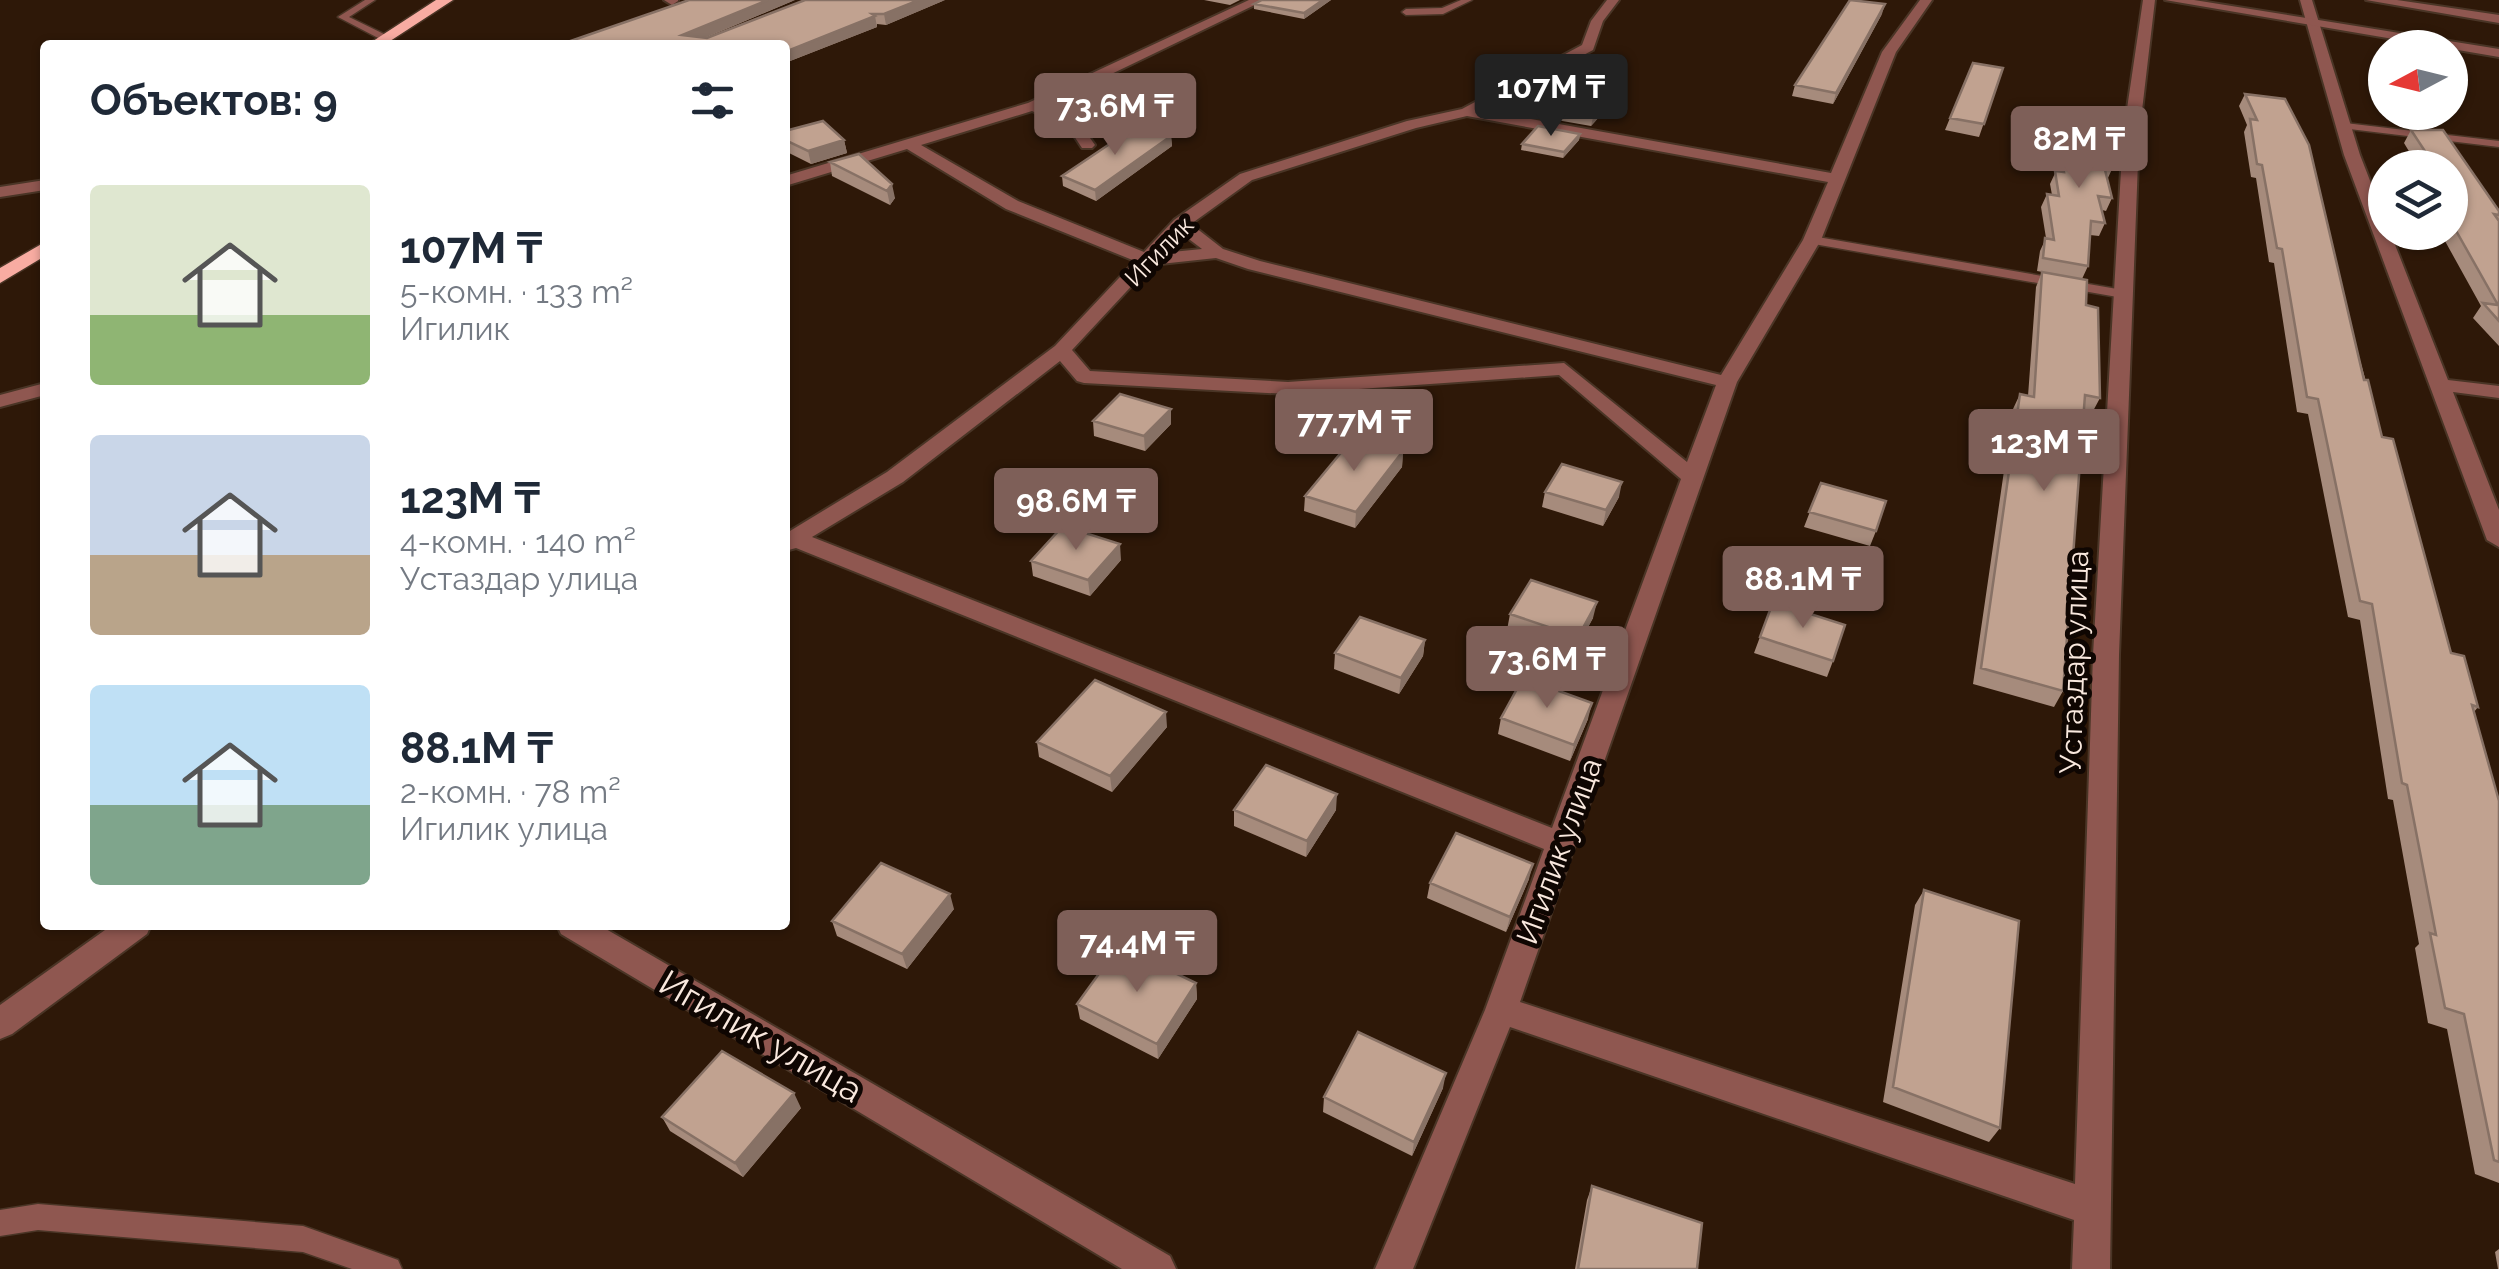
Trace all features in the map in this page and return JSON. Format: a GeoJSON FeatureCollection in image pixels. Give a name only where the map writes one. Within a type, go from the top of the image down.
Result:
{"type":"FeatureCollection","features":[{"type":"Feature","properties":{"kind":"highway"},"geometry":{"type":"LineString","coordinates":[[383,40],[446,0]]}},
{"type":"Feature","properties":{"kind":"highway"},"geometry":{"type":"LineString","coordinates":[[0,276],[40,251]]}},
{"type":"Feature","properties":{"kind":"street"},"geometry":{"type":"LineString","coordinates":[[790,179],[1033,106],[1259,0]]}},
{"type":"Feature","properties":{"kind":"street","name":"Игилик"},"geometry":{"type":"LineString","coordinates":[[790,541],[895,477],[1062,350],[1180,224],[1246,177],[1412,124],[1467,112],[1588,47],[1596,21],[1613,0]]}},
{"type":"Feature","properties":{"kind":"street","name":"Игилик улица"},"geometry":{"type":"LineString","coordinates":[[1394,1269],[1501,1010],[1728,382],[1812,240],[1889,52],[1926,0]]}},
{"type":"Feature","properties":{"kind":"street","name":"Устаздар улица"},"geometry":{"type":"LineString","coordinates":[[2090,1269],[2106,655],[2131,136],[2149,0]]}},
{"type":"Feature","properties":{"kind":"street"},"geometry":{"type":"LineString","coordinates":[[2170,0],[2499,53]]}},
{"type":"Feature","properties":{"kind":"street"},"geometry":{"type":"LineString","coordinates":[[2306,0],[2408,308],[2444,386],[2499,540]]}},
{"type":"Feature","properties":{"kind":"street"},"geometry":{"type":"LineString","coordinates":[[2372,0],[2499,19]]}},
{"type":"Feature","properties":{"kind":"street"},"geometry":{"type":"LineString","coordinates":[[1033,106],[1073,124],[1088,146]]}},
{"type":"Feature","properties":{"kind":"street"},"geometry":{"type":"LineString","coordinates":[[1467,112],[1837,179]]}},
{"type":"Feature","properties":{"kind":"street"},"geometry":{"type":"LineString","coordinates":[[911,145],[1012,205],[1148,260],[1217,254],[1728,382]]}},
{"type":"Feature","properties":{"kind":"street"},"geometry":{"type":"LineString","coordinates":[[0,192],[40,186]]}},
{"type":"Feature","properties":{"kind":"street"},"geometry":{"type":"LineString","coordinates":[[1180,224],[1217,254]]}},
{"type":"Feature","properties":{"kind":"street"},"geometry":{"type":"LineString","coordinates":[[1062,350],[1084,377],[1288,388],[1564,369],[1693,478]]}},
{"type":"Feature","properties":{"kind":"street"},"geometry":{"type":"LineString","coordinates":[[2444,386],[2499,392]]}},
{"type":"Feature","properties":{"kind":"street"},"geometry":{"type":"LineString","coordinates":[[0,401],[40,390]]}},
{"type":"Feature","properties":{"kind":"street"},"geometry":{"type":"LineString","coordinates":[[790,541],[1563,844]]}},
{"type":"Feature","properties":{"kind":"street"},"geometry":{"type":"LineString","coordinates":[[0,1024],[129,930]]}},
{"type":"Feature","properties":{"kind":"street","name":"Игилик улица"},"geometry":{"type":"LineString","coordinates":[[581,930],[1157,1269]]}},
{"type":"Feature","properties":{"kind":"street"},"geometry":{"type":"LineString","coordinates":[[1501,1010],[2089,1207]]}},
{"type":"Feature","properties":{"kind":"lane"},"geometry":{"type":"LineString","coordinates":[[371,0],[342,17],[377,40]]}},
{"type":"Feature","properties":{"kind":"lane"},"geometry":{"type":"LineString","coordinates":[[1406,12],[1443,10],[1468,0]]}},
{"type":"Feature","properties":{"kind":"lane"},"geometry":{"type":"LineString","coordinates":[[2345,126],[2499,144]]}},
{"type":"Feature","properties":{"kind":"lane"},"geometry":{"type":"LineString","coordinates":[[1812,240],[2124,294]]}},
{"type":"Feature","properties":{"kind":"lane"},"geometry":{"type":"LineString","coordinates":[[0,1223],[38,1218],[303,1240],[389,1269]]}},
{"type":"Feature","properties":{"kind":"building"},"geometry":{"type":"Polygon","coordinates":[[[689,0],[768,0],[682,35],[707,38],[805,0],[919,0],[884,14],[872,14],[875,16],[790,50],[790,40],[573,40],[689,0]]]}},
{"type":"Feature","properties":{"kind":"building"},"geometry":{"type":"Polygon","coordinates":[[[1262,0],[1323,0],[1304,13],[1254,4],[1262,0]]]}},
{"type":"Feature","properties":{"kind":"building"},"geometry":{"type":"Polygon","coordinates":[[[1850,0],[1885,4],[1836,93],[1795,85],[1850,0]]]}},
{"type":"Feature","properties":{"kind":"building"},"geometry":{"type":"Polygon","coordinates":[[[1973,63],[2003,68],[1984,124],[1950,118],[1973,63]]]}},
{"type":"Feature","properties":{"kind":"building"},"geometry":{"type":"Polygon","coordinates":[[[1581,77],[1620,84],[1594,113],[1553,106],[1581,77]]]}},
{"type":"Feature","properties":{"kind":"building"},"geometry":{"type":"Polygon","coordinates":[[[2245,94],[2285,99],[2309,145],[2364,380],[2368,380],[2382,437],[2393,439],[2451,653],[2464,656],[2478,707],[2472,705],[2499,801],[2499,1162],[2494,1160],[2464,1014],[2445,1008],[2430,933],[2436,935],[2407,785],[2402,783],[2372,604],[2360,601],[2318,399],[2307,397],[2282,249],[2277,248],[2262,165],[2257,164],[2250,119],[2257,120],[2245,94]]]}},
{"type":"Feature","properties":{"kind":"building"},"geometry":{"type":"Polygon","coordinates":[[[2070,116],[2110,119],[2104,132],[2113,167],[2104,166],[2112,198],[2098,196],[2105,223],[2091,221],[2088,266],[2043,258],[2045,238],[2054,240],[2047,194],[2059,196],[2055,171],[2064,172],[2058,142],[2071,144],[2070,116]]]}},
{"type":"Feature","properties":{"kind":"building"},"geometry":{"type":"Polygon","coordinates":[[[823,121],[844,140],[808,151],[790,142],[790,130],[823,121]]]}},
{"type":"Feature","properties":{"kind":"building"},"geometry":{"type":"Polygon","coordinates":[[[1538,126],[1580,134],[1564,152],[1522,144],[1538,126]]]}},
{"type":"Feature","properties":{"kind":"building"},"geometry":{"type":"Polygon","coordinates":[[[1135,127],[1171,136],[1095,190],[1062,176],[1135,127]]]}},
{"type":"Feature","properties":{"kind":"building"},"geometry":{"type":"Polygon","coordinates":[[[2411,130],[2443,130],[2457,150],[2424,150],[2411,130]]]}},
{"type":"Feature","properties":{"kind":"building"},"geometry":{"type":"Polygon","coordinates":[[[859,154],[892,184],[887,191],[830,162],[859,154]]]}},
{"type":"Feature","properties":{"kind":"building"},"geometry":{"type":"Polygon","coordinates":[[[2468,166],[2499,211],[2499,215],[2494,214],[2499,221],[2499,321],[2483,303],[2498,305],[2467,250],[2468,166]]]}},
{"type":"Feature","properties":{"kind":"building"},"geometry":{"type":"Polygon","coordinates":[[[2042,272],[2087,280],[2086,305],[2098,308],[2100,398],[2085,395],[2063,691],[1981,668],[2020,394],[2034,397],[2042,272]]]}},
{"type":"Feature","properties":{"kind":"building"},"geometry":{"type":"Polygon","coordinates":[[[1120,394],[1171,409],[1144,436],[1093,421],[1120,394]]]}},
{"type":"Feature","properties":{"kind":"building"},"geometry":{"type":"Polygon","coordinates":[[[1354,437],[1403,451],[1356,512],[1305,496],[1354,437]]]}},
{"type":"Feature","properties":{"kind":"building"},"geometry":{"type":"Polygon","coordinates":[[[1562,464],[1622,482],[1606,510],[1545,492],[1562,464]]]}},
{"type":"Feature","properties":{"kind":"building"},"geometry":{"type":"Polygon","coordinates":[[[1821,483],[1886,501],[1876,531],[1809,512],[1821,483]]]}},
{"type":"Feature","properties":{"kind":"building"},"geometry":{"type":"Polygon","coordinates":[[[1063,526],[1120,544],[1088,580],[1031,561],[1063,526]]]}},
{"type":"Feature","properties":{"kind":"building"},"geometry":{"type":"Polygon","coordinates":[[[1531,580],[1597,602],[1578,637],[1510,614],[1531,580]]]}},
{"type":"Feature","properties":{"kind":"building"},"geometry":{"type":"Polygon","coordinates":[[[1773,602],[1845,625],[1833,661],[1760,637],[1773,602]]]}},
{"type":"Feature","properties":{"kind":"building"},"geometry":{"type":"Polygon","coordinates":[[[1360,617],[1425,640],[1401,678],[1335,653],[1360,617]]]}},
{"type":"Feature","properties":{"kind":"building"},"geometry":{"type":"Polygon","coordinates":[[[1523,678],[1592,703],[1574,745],[1501,718],[1523,678]]]}},
{"type":"Feature","properties":{"kind":"building"},"geometry":{"type":"Polygon","coordinates":[[[1095,680],[1166,712],[1110,776],[1037,742],[1095,680]]]}},
{"type":"Feature","properties":{"kind":"building"},"geometry":{"type":"Polygon","coordinates":[[[1266,765],[1337,794],[1307,841],[1234,810],[1266,765]]]}},
{"type":"Feature","properties":{"kind":"building"},"geometry":{"type":"Polygon","coordinates":[[[1456,833],[1533,864],[1510,917],[1430,883],[1456,833]]]}},
{"type":"Feature","properties":{"kind":"building"},"geometry":{"type":"Polygon","coordinates":[[[881,863],[950,894],[902,954],[832,921],[881,863]]]}},
{"type":"Feature","properties":{"kind":"building"},"geometry":{"type":"Polygon","coordinates":[[[1924,890],[2019,921],[2000,1128],[1893,1087],[1924,890]]]}},
{"type":"Feature","properties":{"kind":"building"},"geometry":{"type":"Polygon","coordinates":[[[1119,946],[1196,983],[1157,1044],[1077,1004],[1119,946]]]}},
{"type":"Feature","properties":{"kind":"building"},"geometry":{"type":"Polygon","coordinates":[[[1358,1032],[1446,1073],[1414,1142],[1324,1097],[1358,1032]]]}},
{"type":"Feature","properties":{"kind":"building"},"geometry":{"type":"Polygon","coordinates":[[[722,1051],[794,1093],[735,1163],[662,1117],[722,1051]]]}},
{"type":"Feature","properties":{"kind":"building"},"geometry":{"type":"Polygon","coordinates":[[[1592,1186],[1702,1223],[1697,1269],[1578,1269],[1592,1186]]]}}]}
